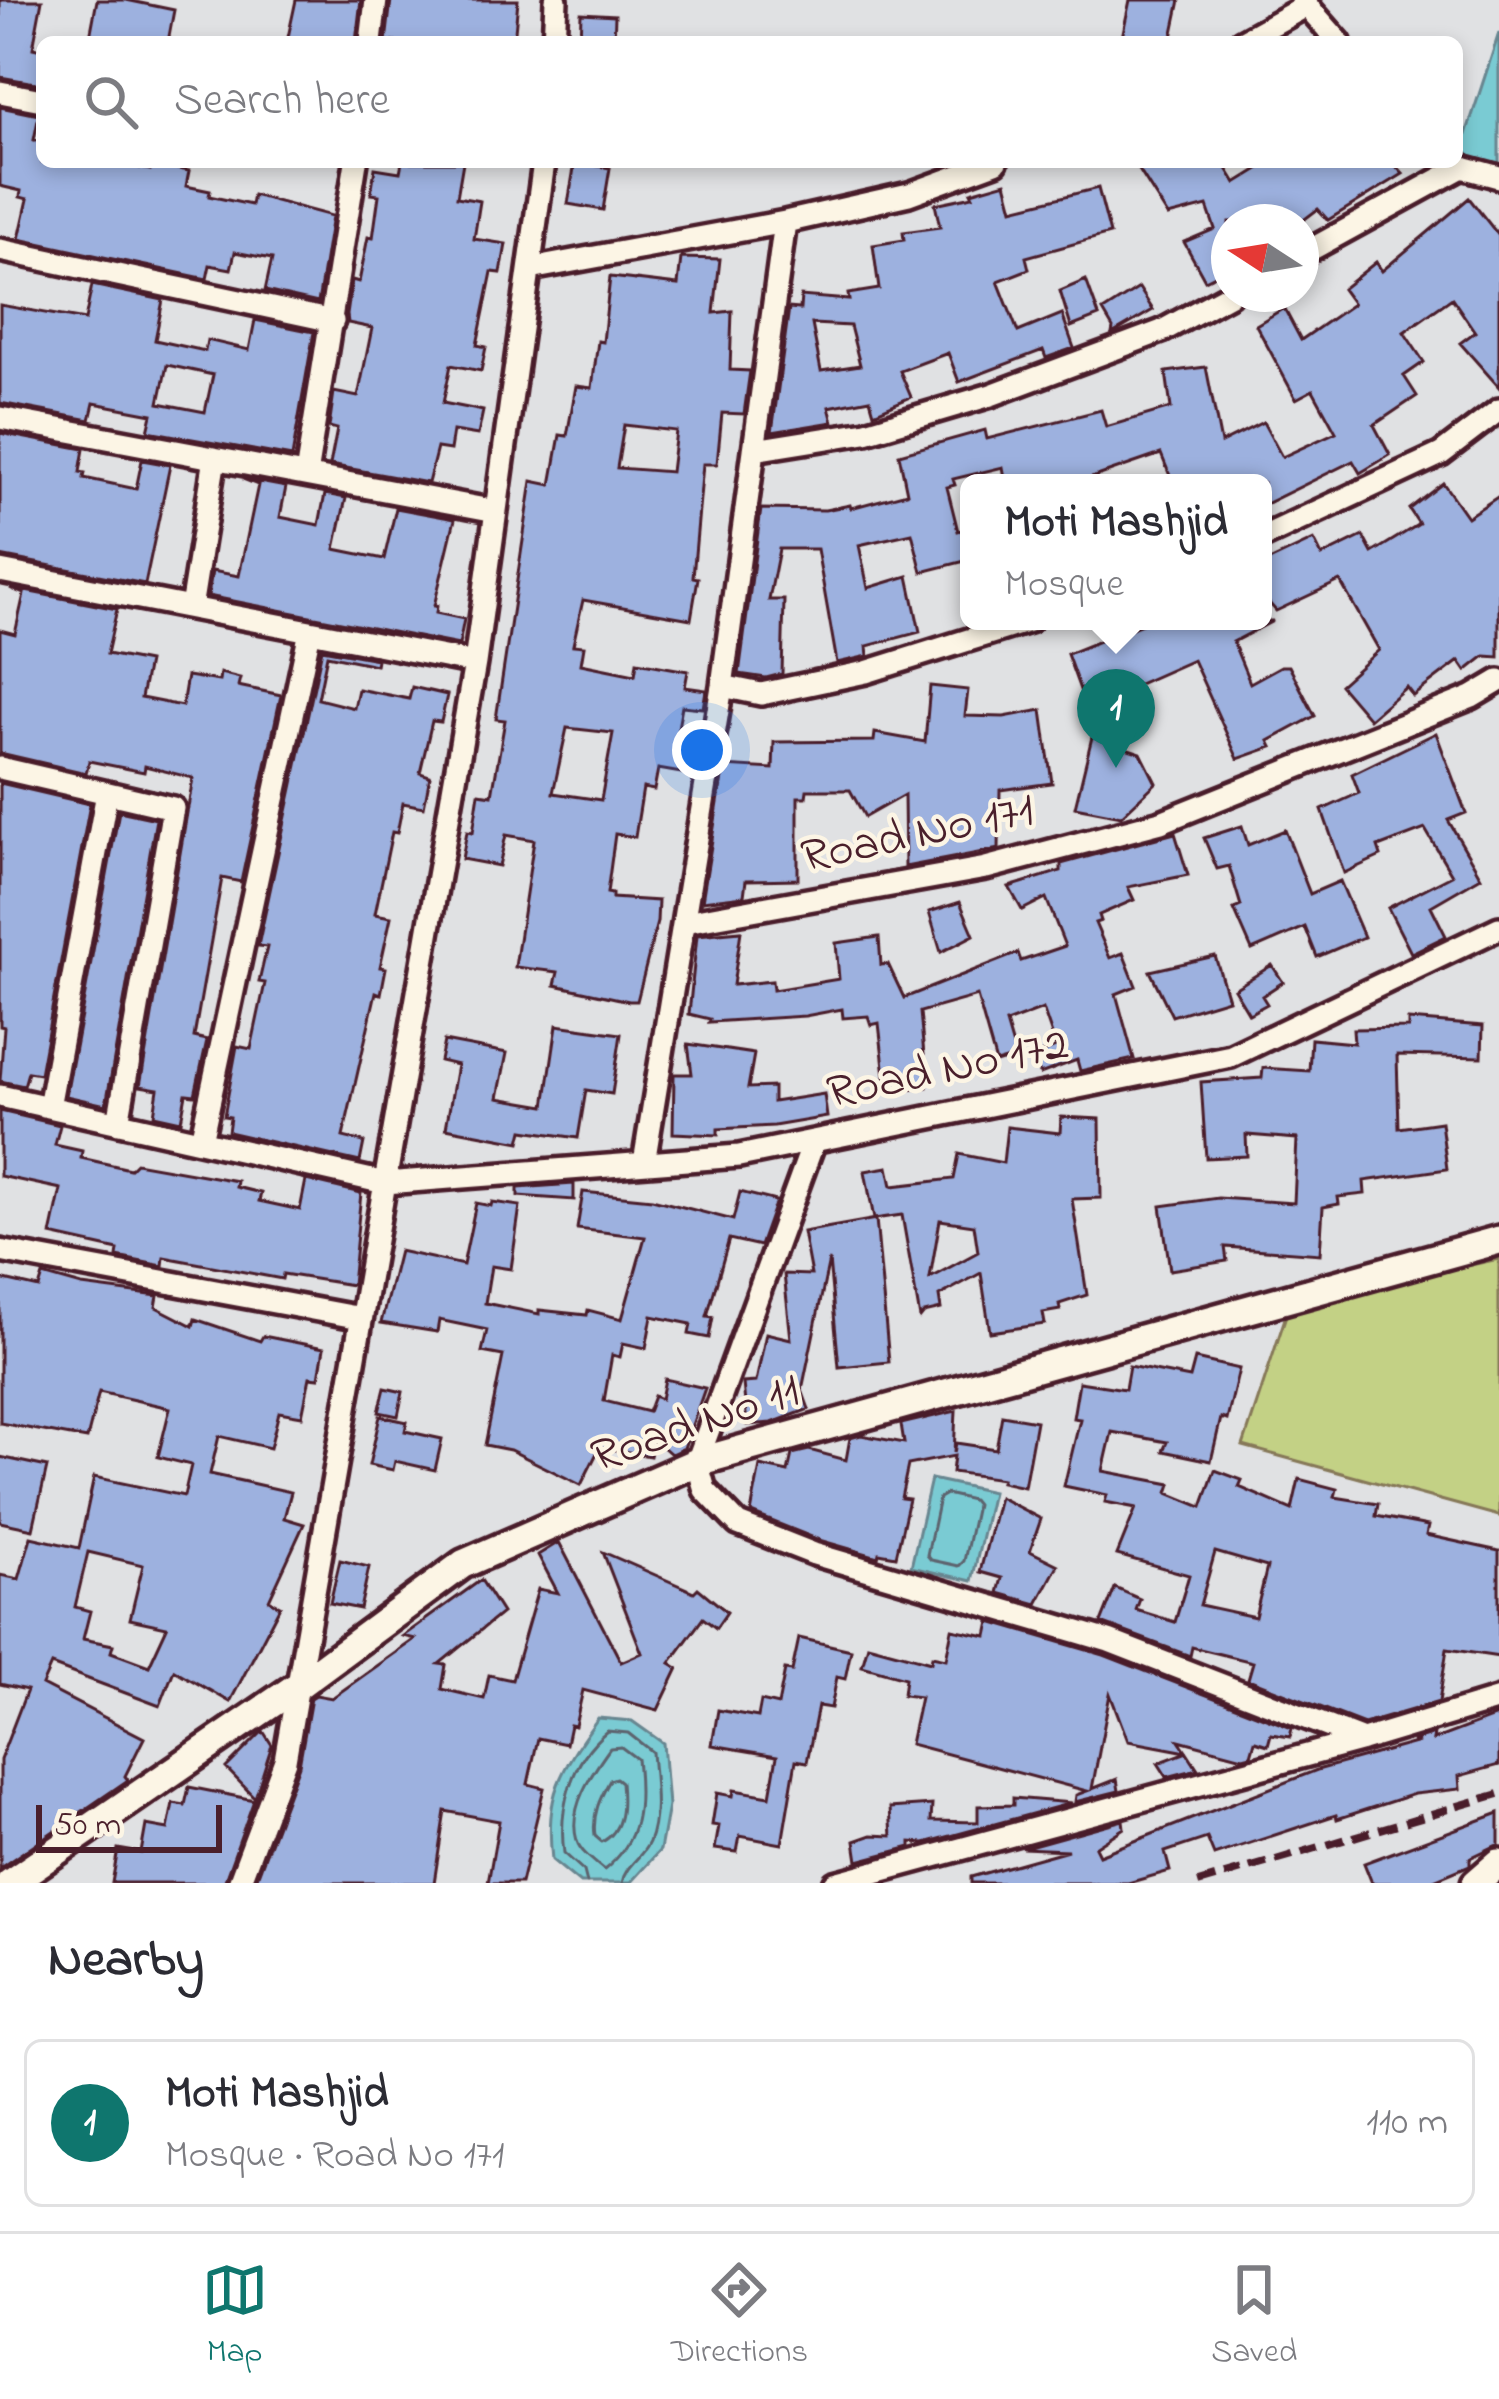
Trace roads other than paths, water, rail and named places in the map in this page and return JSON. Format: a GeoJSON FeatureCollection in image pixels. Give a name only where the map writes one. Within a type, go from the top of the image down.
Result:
{"type":"FeatureCollection","features":[{"type":"Feature","properties":{"kind":"street"},"geometry":{"type":"LineString","coordinates":[[372,36],[376,0]]}},
{"type":"Feature","properties":{"kind":"street"},"geometry":{"type":"LineString","coordinates":[[554,36],[556,0]]}},
{"type":"Feature","properties":{"kind":"street"},"geometry":{"type":"LineString","coordinates":[[1251,36],[1303,4],[1333,36]]}},
{"type":"Feature","properties":{"kind":"street"},"geometry":{"type":"LineString","coordinates":[[0,92],[36,99]]}},
{"type":"Feature","properties":{"kind":"street"},"geometry":{"type":"LineString","coordinates":[[1463,165],[1499,177]]}},
{"type":"Feature","properties":{"kind":"street"},"geometry":{"type":"LineString","coordinates":[[307,475],[355,168]]}},
{"type":"Feature","properties":{"kind":"street"},"geometry":{"type":"LineString","coordinates":[[239,1883],[285,1760],[475,663],[543,168]]}},
{"type":"Feature","properties":{"kind":"street"},"geometry":{"type":"LineString","coordinates":[[530,269],[785,222],[909,194],[980,168]]}},
{"type":"Feature","properties":{"kind":"street"},"geometry":{"type":"LineString","coordinates":[[1319,245],[1453,168]]}},
{"type":"Feature","properties":{"kind":"street"},"geometry":{"type":"LineString","coordinates":[[644,1163],[722,686],[785,222]]}},
{"type":"Feature","properties":{"kind":"street"},"geometry":{"type":"LineString","coordinates":[[0,250],[333,321]]}},
{"type":"Feature","properties":{"kind":"street"},"geometry":{"type":"LineString","coordinates":[[754,450],[866,432],[991,395],[1162,332],[1211,305]]}},
{"type":"Feature","properties":{"kind":"street"},"geometry":{"type":"LineString","coordinates":[[1272,533],[1441,454],[1499,410]]}},
{"type":"Feature","properties":{"kind":"street"},"geometry":{"type":"LineString","coordinates":[[0,418],[496,511]]}},
{"type":"Feature","properties":{"kind":"street"},"geometry":{"type":"LineString","coordinates":[[191,608],[215,458]]}},
{"type":"Feature","properties":{"kind":"street"},"geometry":{"type":"LineString","coordinates":[[0,571],[475,663]]}},
{"type":"Feature","properties":{"kind":"street"},"geometry":{"type":"LineString","coordinates":[[722,686],[761,694],[866,672],[999,630]]}},
{"type":"Feature","properties":{"kind":"street"},"geometry":{"type":"LineString","coordinates":[[201,1142],[310,631]]}},
{"type":"Feature","properties":{"kind":"street","name":"Road No 171"},"geometry":{"type":"LineString","coordinates":[[685,922],[986,868],[1161,822],[1472,697],[1499,681]]}},
{"type":"Feature","properties":{"kind":"street"},"geometry":{"type":"LineString","coordinates":[[0,768],[173,808],[118,1123]]}},
{"type":"Feature","properties":{"kind":"street"},"geometry":{"type":"LineString","coordinates":[[49,1107],[107,793]]}},
{"type":"Feature","properties":{"kind":"street","name":"Road No 172"},"geometry":{"type":"LineString","coordinates":[[0,1096],[386,1183],[739,1156],[1232,1055],[1499,928]]}},
{"type":"Feature","properties":{"kind":"street"},"geometry":{"type":"LineString","coordinates":[[814,1141],[697,1462],[705,1490],[738,1524],[814,1554],[1108,1641],[1363,1740]]}},
{"type":"Feature","properties":{"kind":"street","name":"Road No 11"},"geometry":{"type":"LineString","coordinates":[[10,1883],[296,1687],[463,1564],[697,1462],[1499,1240]]}},
{"type":"Feature","properties":{"kind":"street"},"geometry":{"type":"LineString","coordinates":[[0,1251],[362,1318]]}},
{"type":"Feature","properties":{"kind":"street"},"geometry":{"type":"LineString","coordinates":[[836,1883],[1499,1699]]}},
{"type":"Feature","properties":{"kind":"street"},"geometry":{"type":"LineString","coordinates":[[1476,1883],[1499,1863]]}},
{"type":"Feature","properties":{"kind":"water"},"geometry":{"type":"Polygon","coordinates":[[[1499,33],[1499,166],[1463,154],[1499,33]]]}},
{"type":"Feature","properties":{"kind":"water"},"geometry":{"type":"Polygon","coordinates":[[[931,1479],[992,1492],[972,1581],[911,1567],[931,1479]]]}},
{"type":"Feature","properties":{"kind":"water"},"geometry":{"type":"Polygon","coordinates":[[[598,1718],[632,1721],[663,1743],[668,1806],[660,1850],[630,1883],[580,1883],[552,1860],[551,1817],[558,1784],[598,1718]]]}},
{"type":"Feature","properties":{"kind":"railway"},"geometry":{"type":"LineString","coordinates":[[1198,1883],[1499,1794]]}},
{"type":"Feature","properties":{"kind":"place","name":"Moti Mashjid"},"geometry":{"type":"Point","coordinates":[1116,768]}}]}
